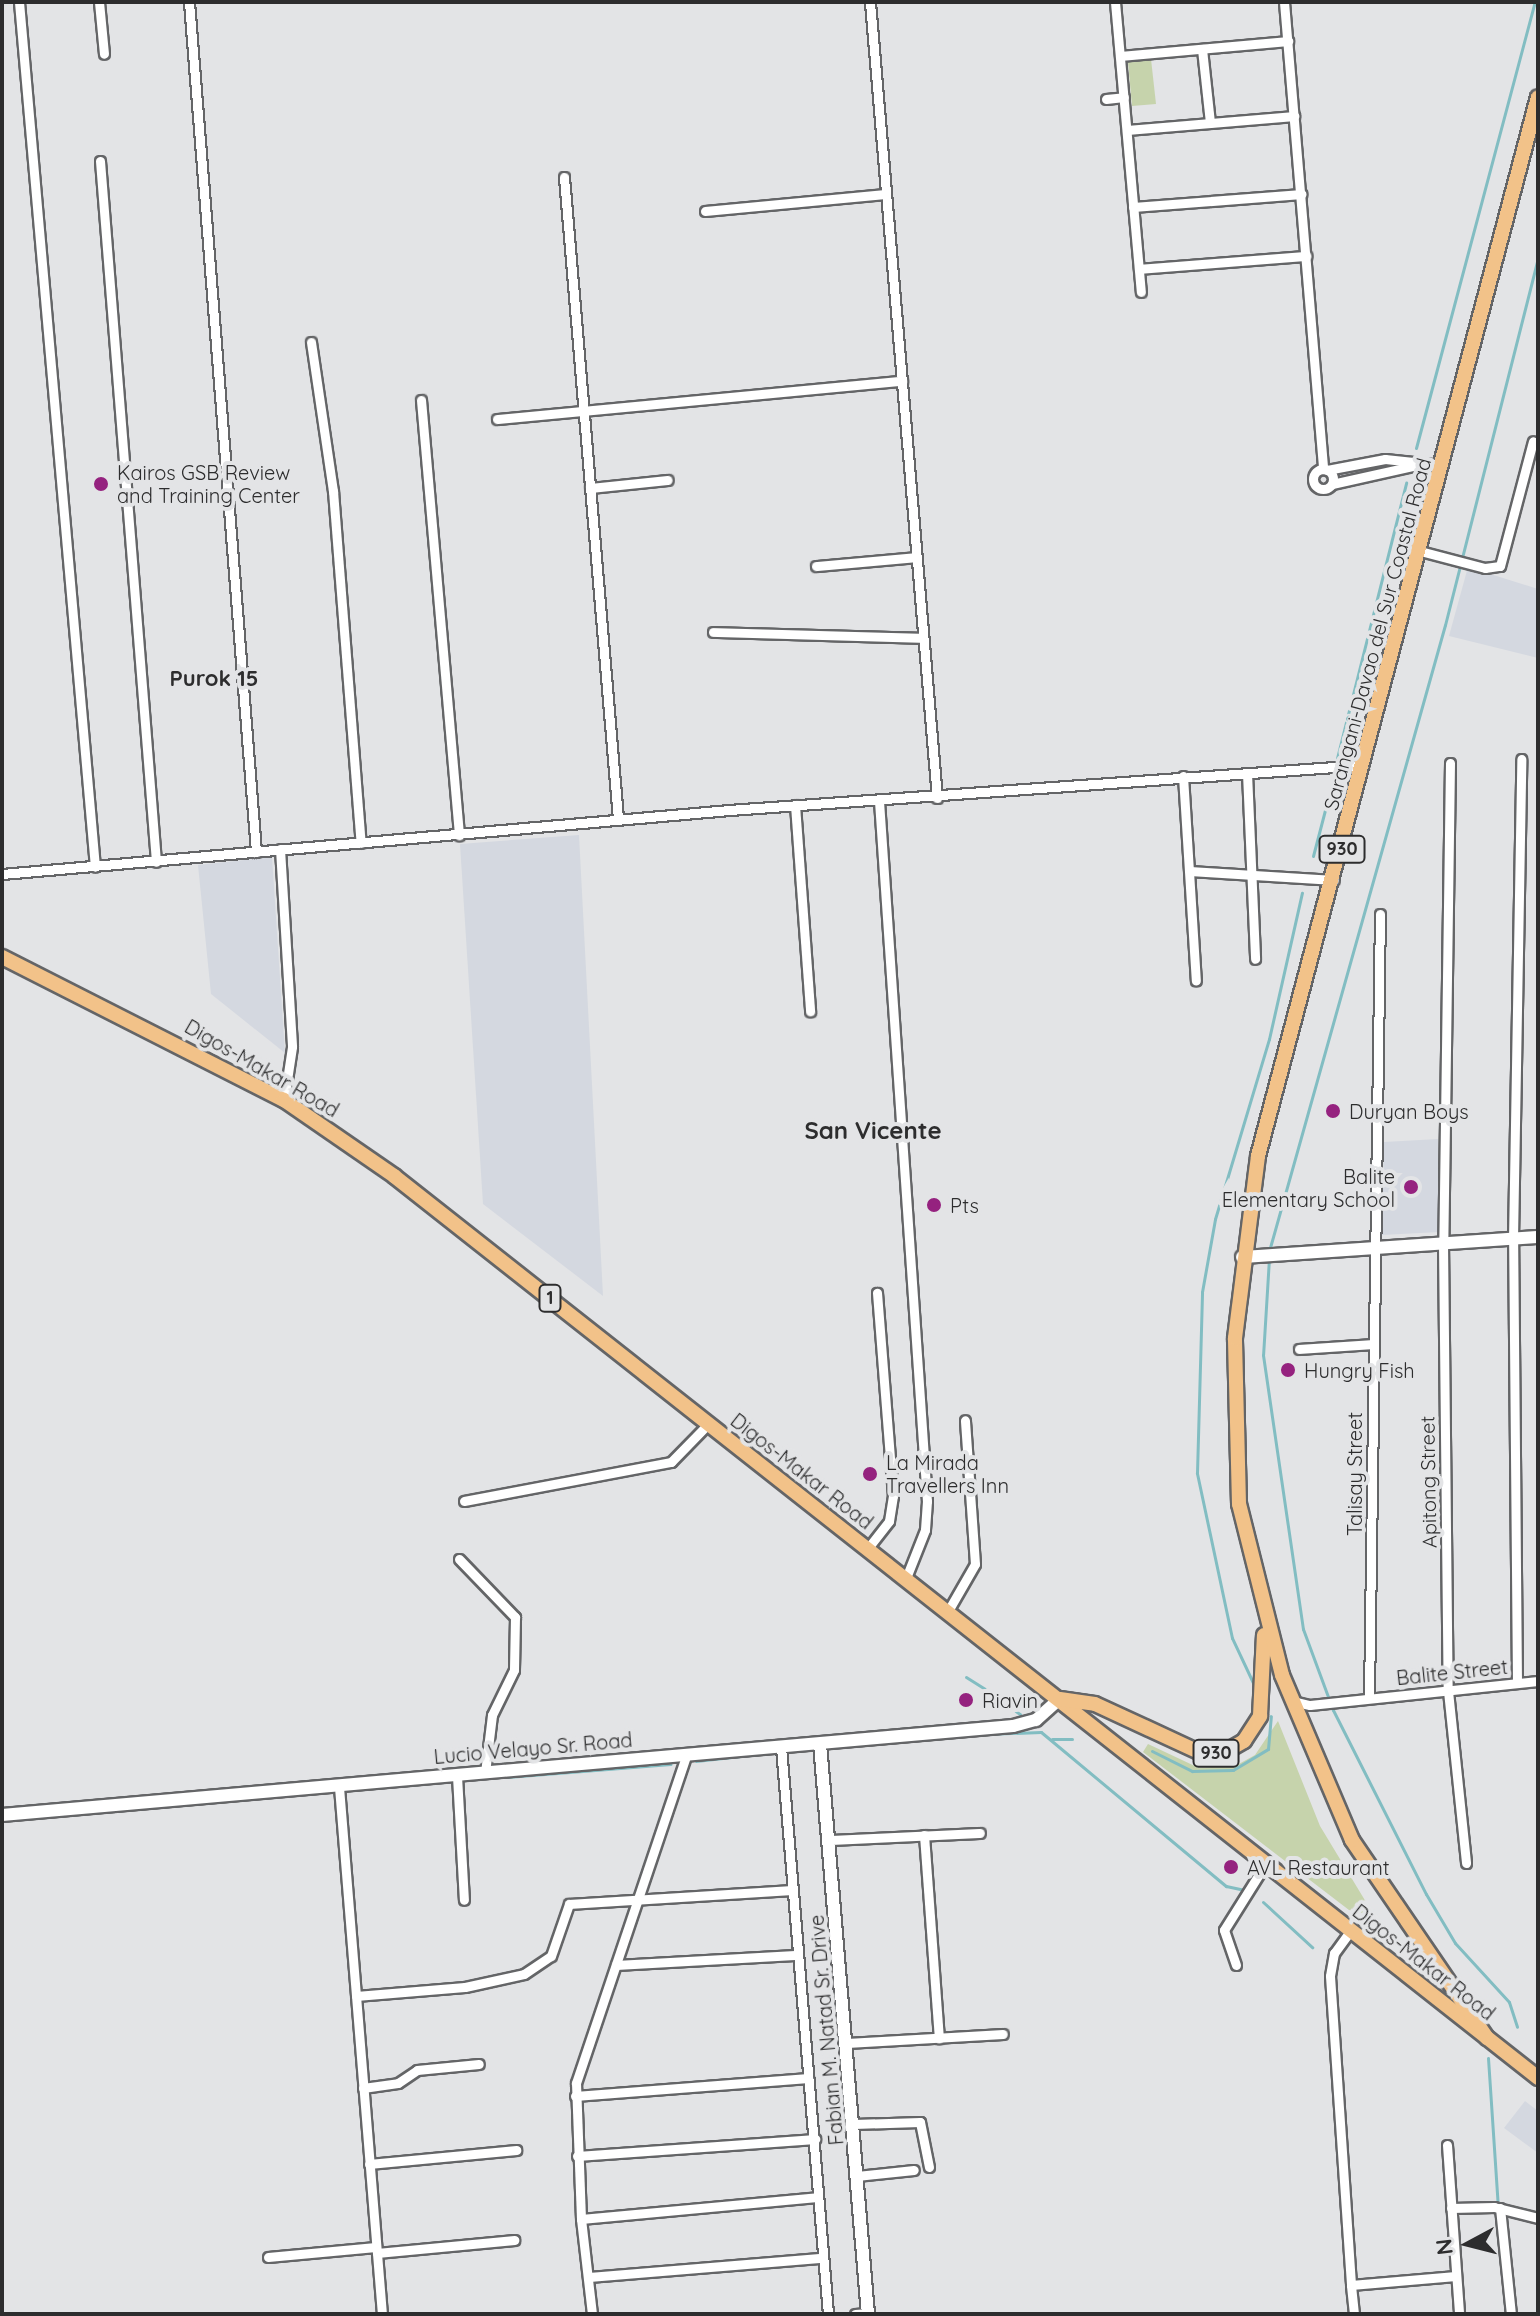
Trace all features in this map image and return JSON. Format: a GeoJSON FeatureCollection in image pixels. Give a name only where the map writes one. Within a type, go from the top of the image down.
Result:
{"type":"FeatureCollection","features":[{"type":"Feature","properties":{"kind":"main road","name":"Sarangani-Davao del Sur Coastal Road"},"geometry":{"type":"LineString","coordinates":[[1487,2038],[1369,1871],[1328,1794],[1292,1701],[1262,1609],[1235,1461],[1242,1257],[1258,1156],[1334,880],[1538,97]]}},
{"type":"Feature","properties":{"kind":"main road","name":"Digos-Makar Road"},"geometry":{"type":"LineString","coordinates":[[2,957],[284,1100],[394,1176],[1538,2078]]}},
{"type":"Feature","properties":{"kind":"main road"},"geometry":{"type":"LineString","coordinates":[[1242,1257],[1538,1237]]}},
{"type":"Feature","properties":{"kind":"main road","name":"Sarangani-Davao del Sur Coastal Road"},"geometry":{"type":"LineString","coordinates":[[1059,1699],[1095,1704],[1199,1752],[1225,1752],[1253,1731],[1265,1700],[1262,1609]]}},
{"type":"Feature","properties":{"kind":"main road","name":"Lucio Velayo Sr. Road"},"geometry":{"type":"LineString","coordinates":[[2,1815],[1026,1724],[1059,1699]]}},
{"type":"Feature","properties":{"kind":"main road","name":"Fabian M. Natad Sr. Drive"},"geometry":{"type":"LineString","coordinates":[[820,1744],[868,2314]]}},
{"type":"Feature","properties":{"kind":"street"},"geometry":{"type":"LineString","coordinates":[[19,2],[95,867]]}},
{"type":"Feature","properties":{"kind":"street"},"geometry":{"type":"LineString","coordinates":[[99,2],[104,54]]}},
{"type":"Feature","properties":{"kind":"street"},"geometry":{"type":"LineString","coordinates":[[189,2],[256,852]]}},
{"type":"Feature","properties":{"kind":"street"},"geometry":{"type":"LineString","coordinates":[[870,2],[937,798]]}},
{"type":"Feature","properties":{"kind":"street"},"geometry":{"type":"LineString","coordinates":[[1115,2],[1141,292]]}},
{"type":"Feature","properties":{"kind":"street"},"geometry":{"type":"LineString","coordinates":[[1284,2],[1328,490]]}},
{"type":"Feature","properties":{"kind":"street"},"geometry":{"type":"LineString","coordinates":[[1120,56],[1288,41]]}},
{"type":"Feature","properties":{"kind":"street"},"geometry":{"type":"LineString","coordinates":[[1202,49],[1210,123]]}},
{"type":"Feature","properties":{"kind":"street"},"geometry":{"type":"LineString","coordinates":[[1106,99],[1124,97]]}},
{"type":"Feature","properties":{"kind":"street"},"geometry":{"type":"LineString","coordinates":[[1127,130],[1294,116]]}},
{"type":"Feature","properties":{"kind":"street"},"geometry":{"type":"LineString","coordinates":[[100,161],[156,862]]}},
{"type":"Feature","properties":{"kind":"street"},"geometry":{"type":"LineString","coordinates":[[564,177],[618,819]]}},
{"type":"Feature","properties":{"kind":"street"},"geometry":{"type":"LineString","coordinates":[[705,211],[885,194]]}},
{"type":"Feature","properties":{"kind":"street"},"geometry":{"type":"LineString","coordinates":[[1133,207],[1301,194]]}},
{"type":"Feature","properties":{"kind":"street"},"geometry":{"type":"LineString","coordinates":[[1139,269],[1306,256]]}},
{"type":"Feature","properties":{"kind":"street"},"geometry":{"type":"LineString","coordinates":[[311,342],[333,491],[361,843]]}},
{"type":"Feature","properties":{"kind":"street"},"geometry":{"type":"LineString","coordinates":[[497,419],[902,381]]}},
{"type":"Feature","properties":{"kind":"street"},"geometry":{"type":"LineString","coordinates":[[421,400],[459,835]]}},
{"type":"Feature","properties":{"kind":"street"},"geometry":{"type":"LineString","coordinates":[[1420,551],[1490,569],[1503,563],[1533,441]]}},
{"type":"Feature","properties":{"kind":"street"},"geometry":{"type":"LineString","coordinates":[[1328,490],[1314,479],[1325,470],[1385,459],[1442,465]]}},
{"type":"Feature","properties":{"kind":"street"},"geometry":{"type":"LineString","coordinates":[[1328,490],[1420,465]]}},
{"type":"Feature","properties":{"kind":"street"},"geometry":{"type":"LineString","coordinates":[[590,488],[668,480]]}},
{"type":"Feature","properties":{"kind":"street"},"geometry":{"type":"LineString","coordinates":[[816,566],[916,557]]}},
{"type":"Feature","properties":{"kind":"street"},"geometry":{"type":"LineString","coordinates":[[713,632],[923,638]]}},
{"type":"Feature","properties":{"kind":"street"},"geometry":{"type":"LineString","coordinates":[[1517,1683],[1513,1239],[1521,759]]}},
{"type":"Feature","properties":{"kind":"street","name":"Apitong Street"},"geometry":{"type":"LineString","coordinates":[[1450,763],[1443,1243],[1448,1691],[1466,1863]]}},
{"type":"Feature","properties":{"kind":"street"},"geometry":{"type":"LineString","coordinates":[[2,874],[618,819],[1363,765]]}},
{"type":"Feature","properties":{"kind":"street"},"geometry":{"type":"LineString","coordinates":[[1247,773],[1248,872],[1255,959]]}},
{"type":"Feature","properties":{"kind":"street"},"geometry":{"type":"LineString","coordinates":[[1183,776],[1196,981]]}},
{"type":"Feature","properties":{"kind":"street"},"geometry":{"type":"LineString","coordinates":[[879,801],[927,1501],[925,1530],[906,1578]]}},
{"type":"Feature","properties":{"kind":"street"},"geometry":{"type":"LineString","coordinates":[[795,805],[810,1011]]}},
{"type":"Feature","properties":{"kind":"street"},"geometry":{"type":"LineString","coordinates":[[280,849],[292,1047],[284,1100]]}},
{"type":"Feature","properties":{"kind":"street"},"geometry":{"type":"LineString","coordinates":[[1190,871],[1248,872],[1334,880]]}},
{"type":"Feature","properties":{"kind":"street","name":"Talisay Street"},"geometry":{"type":"LineString","coordinates":[[1369,1698],[1380,914]]}},
{"type":"Feature","properties":{"kind":"street"},"geometry":{"type":"LineString","coordinates":[[868,1548],[889,1521],[893,1496],[877,1293]]}},
{"type":"Feature","properties":{"kind":"street"},"geometry":{"type":"LineString","coordinates":[[1299,1349],[1373,1344]]}},
{"type":"Feature","properties":{"kind":"street"},"geometry":{"type":"LineString","coordinates":[[948,1611],[975,1564],[965,1420]]}},
{"type":"Feature","properties":{"kind":"street"},"geometry":{"type":"LineString","coordinates":[[464,1501],[671,1462],[709,1423]]}},
{"type":"Feature","properties":{"kind":"street"},"geometry":{"type":"LineString","coordinates":[[459,1559],[515,1617],[514,1670],[492,1715],[485,1773]]}},
{"type":"Feature","properties":{"kind":"street","name":"Balite Street"},"geometry":{"type":"LineString","coordinates":[[1292,1701],[1329,1702],[1538,1681]]}},
{"type":"Feature","properties":{"kind":"street"},"geometry":{"type":"LineString","coordinates":[[781,1747],[795,1955],[815,2139],[828,2314]]}},
{"type":"Feature","properties":{"kind":"street"},"geometry":{"type":"LineString","coordinates":[[592,2314],[581,2219],[575,2096],[687,1754]]}},
{"type":"Feature","properties":{"kind":"street"},"geometry":{"type":"LineString","coordinates":[[457,1776],[464,1900]]}},
{"type":"Feature","properties":{"kind":"street"},"geometry":{"type":"LineString","coordinates":[[339,1787],[382,2314]]}},
{"type":"Feature","properties":{"kind":"street"},"geometry":{"type":"LineString","coordinates":[[830,1840],[980,1833]]}},
{"type":"Feature","properties":{"kind":"street"},"geometry":{"type":"LineString","coordinates":[[924,1835],[939,2038]]}},
{"type":"Feature","properties":{"kind":"street"},"geometry":{"type":"LineString","coordinates":[[1236,1965],[1224,1930],[1266,1863]]}},
{"type":"Feature","properties":{"kind":"street"},"geometry":{"type":"LineString","coordinates":[[356,1996],[465,1987],[524,1974],[551,1956],[565,1906],[792,1890]]}},
{"type":"Feature","properties":{"kind":"street"},"geometry":{"type":"LineString","coordinates":[[1351,1930],[1334,1953],[1330,1976],[1354,2314]]}},
{"type":"Feature","properties":{"kind":"street"},"geometry":{"type":"LineString","coordinates":[[616,1965],[795,1955]]}},
{"type":"Feature","properties":{"kind":"street"},"geometry":{"type":"LineString","coordinates":[[847,2043],[1003,2034]]}},
{"type":"Feature","properties":{"kind":"street"},"geometry":{"type":"LineString","coordinates":[[363,2088],[398,2083],[417,2070],[479,2064]]}},
{"type":"Feature","properties":{"kind":"street"},"geometry":{"type":"LineString","coordinates":[[575,2096],[808,2078]]}},
{"type":"Feature","properties":{"kind":"street"},"geometry":{"type":"LineString","coordinates":[[854,2124],[920,2122],[929,2167]]}},
{"type":"Feature","properties":{"kind":"street"},"geometry":{"type":"LineString","coordinates":[[577,2156],[815,2139]]}},
{"type":"Feature","properties":{"kind":"street"},"geometry":{"type":"LineString","coordinates":[[1447,2145],[1459,2314]]}},
{"type":"Feature","properties":{"kind":"street"},"geometry":{"type":"LineString","coordinates":[[369,2164],[516,2150]]}},
{"type":"Feature","properties":{"kind":"street"},"geometry":{"type":"LineString","coordinates":[[857,2176],[914,2170]]}},
{"type":"Feature","properties":{"kind":"street"},"geometry":{"type":"LineString","coordinates":[[581,2219],[817,2197]]}},
{"type":"Feature","properties":{"kind":"street"},"geometry":{"type":"LineString","coordinates":[[1451,2208],[1500,2208],[1538,2218]]}},
{"type":"Feature","properties":{"kind":"street"},"geometry":{"type":"LineString","coordinates":[[1500,2208],[1511,2314]]}},
{"type":"Feature","properties":{"kind":"street"},"geometry":{"type":"LineString","coordinates":[[268,2257],[514,2240]]}},
{"type":"Feature","properties":{"kind":"street"},"geometry":{"type":"LineString","coordinates":[[589,2277],[822,2258]]}},
{"type":"Feature","properties":{"kind":"street"},"geometry":{"type":"LineString","coordinates":[[1351,2285],[1456,2276]]}},
{"type":"Feature","properties":{"kind":"street"},"geometry":{"type":"LineString","coordinates":[[855,2314],[868,2314]]}},
{"type":"Feature","properties":{"kind":"shaded area"},"geometry":{"type":"Polygon","coordinates":[[[1468,567],[1538,589],[1538,658],[1449,636],[1468,567]]]}},
{"type":"Feature","properties":{"kind":"shaded area"},"geometry":{"type":"Polygon","coordinates":[[[579,835],[603,1296],[483,1204],[460,844],[579,835]]]}},
{"type":"Feature","properties":{"kind":"shaded area"},"geometry":{"type":"Polygon","coordinates":[[[272,857],[285,1053],[211,994],[198,865],[272,857]]]}},
{"type":"Feature","properties":{"kind":"shaded area","name":"Balite Elementary School"},"geometry":{"type":"Polygon","coordinates":[[[1438,1139],[1439,1232],[1382,1235],[1384,1142],[1438,1139]]]}},
{"type":"Feature","properties":{"kind":"shaded area"},"geometry":{"type":"Polygon","coordinates":[[[1525,2101],[1538,2111],[1538,2153],[1504,2128],[1525,2101]]]}},
{"type":"Feature","properties":{"kind":"green space"},"geometry":{"type":"Polygon","coordinates":[[[1151,59],[1156,104],[1132,106],[1128,62],[1151,59]]]}},
{"type":"Feature","properties":{"kind":"green space"},"geometry":{"type":"Polygon","coordinates":[[[1278,1721],[1320,1826],[1369,1907],[1366,1914],[1349,1910],[1143,1752],[1148,1744],[1199,1768],[1237,1765],[1255,1755],[1278,1721]]]}},
{"type":"Feature","properties":{"kind":"waterway"},"geometry":{"type":"LineString","coordinates":[[1416,448],[1535,2]]}},
{"type":"Feature","properties":{"kind":"waterway"},"geometry":{"type":"LineString","coordinates":[[1269,1251],[1445,625],[1538,257]]}},
{"type":"Feature","properties":{"kind":"waterway"},"geometry":{"type":"LineString","coordinates":[[1337,758],[1406,483]]}},
{"type":"Feature","properties":{"kind":"waterway"},"geometry":{"type":"LineString","coordinates":[[1313,856],[1333,779]]}},
{"type":"Feature","properties":{"kind":"waterway"},"geometry":{"type":"LineString","coordinates":[[1255,1687],[1232,1638],[1197,1473],[1202,1292],[1215,1219],[1269,1039],[1302,893]]}},
{"type":"Feature","properties":{"kind":"waterway"},"geometry":{"type":"LineString","coordinates":[[1269,1258],[1263,1355],[1303,1629],[1333,1710],[1426,1894],[1455,1943],[1509,2002],[1517,2027]]}},
{"type":"Feature","properties":{"kind":"waterway"},"geometry":{"type":"LineString","coordinates":[[966,1677],[985,1689]]}},
{"type":"Feature","properties":{"kind":"waterway"},"geometry":{"type":"LineString","coordinates":[[999,1699],[1020,1714]]}},
{"type":"Feature","properties":{"kind":"waterway"},"geometry":{"type":"LineString","coordinates":[[1152,1751],[1192,1771],[1233,1770],[1268,1749],[1271,1716]]}},
{"type":"Feature","properties":{"kind":"waterway"},"geometry":{"type":"LineString","coordinates":[[985,1734],[1041,1732],[1226,1886],[1245,1890]]}},
{"type":"Feature","properties":{"kind":"waterway"},"geometry":{"type":"LineString","coordinates":[[1052,1739],[1072,1739]]}},
{"type":"Feature","properties":{"kind":"waterway"},"geometry":{"type":"LineString","coordinates":[[696,1761],[759,1754]]}},
{"type":"Feature","properties":{"kind":"waterway"},"geometry":{"type":"LineString","coordinates":[[506,1777],[670,1764]]}},
{"type":"Feature","properties":{"kind":"waterway"},"geometry":{"type":"LineString","coordinates":[[1263,1902],[1312,1947]]}},
{"type":"Feature","properties":{"kind":"waterway"},"geometry":{"type":"LineString","coordinates":[[1488,2058],[1498,2207]]}},
{"type":"Feature","properties":{"kind":"waterway"},"geometry":{"type":"LineString","coordinates":[[1503,2282],[1506,2314]]}},
{"type":"Feature","properties":{"kind":"place","name":"Kairos GSB Review and Training Center"},"geometry":{"type":"Point","coordinates":[101,484]}},
{"type":"Feature","properties":{"kind":"place","name":"Duryan Boys"},"geometry":{"type":"Point","coordinates":[1333,1111]}},
{"type":"Feature","properties":{"kind":"place","name":"Balite Elementary School"},"geometry":{"type":"Point","coordinates":[1411,1187]}},
{"type":"Feature","properties":{"kind":"place","name":"Pts"},"geometry":{"type":"Point","coordinates":[934,1205]}},
{"type":"Feature","properties":{"kind":"place","name":"Hungry Fish"},"geometry":{"type":"Point","coordinates":[1288,1370]}},
{"type":"Feature","properties":{"kind":"place","name":"La Mirada Travellers Inn"},"geometry":{"type":"Point","coordinates":[870,1474]}},
{"type":"Feature","properties":{"kind":"place","name":"Riavin"},"geometry":{"type":"Point","coordinates":[966,1700]}},
{"type":"Feature","properties":{"kind":"place","name":"AVL Restaurant"},"geometry":{"type":"Point","coordinates":[1231,1867]}},
{"type":"Feature","properties":{"kind":"district","name":"Purok 15"},"geometry":{"type":"Point","coordinates":[214,679]}},
{"type":"Feature","properties":{"kind":"district","name":"San Vicente"},"geometry":{"type":"Point","coordinates":[873,1131]}}]}
